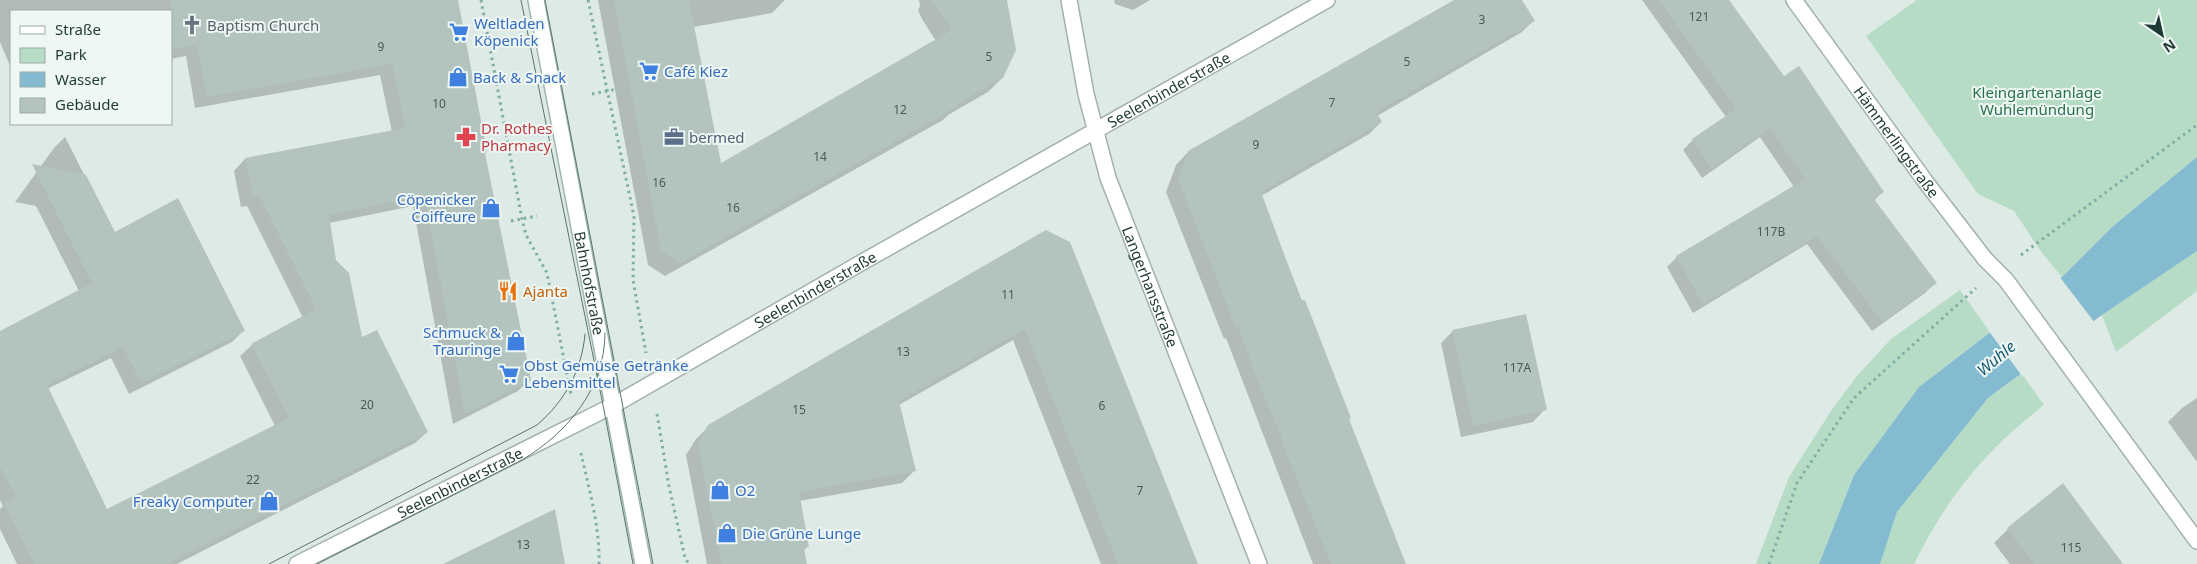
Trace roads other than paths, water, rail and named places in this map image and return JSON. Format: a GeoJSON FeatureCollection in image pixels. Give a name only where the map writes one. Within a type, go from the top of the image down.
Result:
{"type":"FeatureCollection","features":[{"type":"Feature","properties":{"kind":"street","name":"Bahnhofstraße"},"geometry":{"type":"LineString","coordinates":[[536,0],[643,564]]}},
{"type":"Feature","properties":{"kind":"street","name":"Langerhansstraße"},"geometry":{"type":"LineString","coordinates":[[1069,0],[1094,130],[1108,178],[1259,564]]}},
{"type":"Feature","properties":{"kind":"street","name":"Seelenbinderstraße"},"geometry":{"type":"LineString","coordinates":[[297,564],[614,405],[1094,130],[1327,0]]}},
{"type":"Feature","properties":{"kind":"street","name":"Hämmerlingstraße"},"geometry":{"type":"LineString","coordinates":[[1794,0],[1925,181],[1985,258],[2006,280],[2197,541]]}},
{"type":"Feature","properties":{"kind":"water","name":"Wuhle"},"geometry":{"type":"Polygon","coordinates":[[[2197,157],[2197,251],[2102,315],[1988,398],[1897,512],[1880,564],[1819,564],[1854,475],[1919,387],[2062,277],[2112,227],[2197,157]]]}},
{"type":"Feature","properties":{"kind":"tram line"},"geometry":{"type":"LineString","coordinates":[[521,0],[604,410],[633,564]]}},
{"type":"Feature","properties":{"kind":"tram line"},"geometry":{"type":"LineString","coordinates":[[545,0],[653,564]]}},
{"type":"Feature","properties":{"kind":"tram line"},"geometry":{"type":"LineString","coordinates":[[317,564],[522,460],[554,437],[568,423],[591,391],[603,353],[605,333]]}},
{"type":"Feature","properties":{"kind":"tram line"},"geometry":{"type":"LineString","coordinates":[[269,564],[537,425],[556,406],[570,384],[580,360],[585,334]]}},
{"type":"Feature","properties":{"kind":"place","name":"Baptism Church"},"geometry":{"type":"Point","coordinates":[192,25]}},
{"type":"Feature","properties":{"kind":"place","name":"Weltladen Köpenick"},"geometry":{"type":"Point","coordinates":[459,32]}},
{"type":"Feature","properties":{"kind":"place","name":"Café Kiez"},"geometry":{"type":"Point","coordinates":[649,71]}},
{"type":"Feature","properties":{"kind":"place","name":"Back & Snack"},"geometry":{"type":"Point","coordinates":[458,77]}},
{"type":"Feature","properties":{"kind":"place","name":"Dr. Rothes Pharmacy"},"geometry":{"type":"Point","coordinates":[466,137]}},
{"type":"Feature","properties":{"kind":"place","name":"bermed"},"geometry":{"type":"Point","coordinates":[674,137]}},
{"type":"Feature","properties":{"kind":"place","name":"Cöpenicker Coiffeure"},"geometry":{"type":"Point","coordinates":[491,208]}},
{"type":"Feature","properties":{"kind":"place","name":"Ajanta"},"geometry":{"type":"Point","coordinates":[508,291]}},
{"type":"Feature","properties":{"kind":"place","name":"Schmuck & Trauringe"},"geometry":{"type":"Point","coordinates":[516,341]}},
{"type":"Feature","properties":{"kind":"place","name":"Obst Gemüse Getränke Lebensmittel"},"geometry":{"type":"Point","coordinates":[509,374]}},
{"type":"Feature","properties":{"kind":"place","name":"O2"},"geometry":{"type":"Point","coordinates":[720,490]}},
{"type":"Feature","properties":{"kind":"place","name":"Freaky Computer"},"geometry":{"type":"Point","coordinates":[269,501]}},
{"type":"Feature","properties":{"kind":"place","name":"Die Grüne Lunge"},"geometry":{"type":"Point","coordinates":[727,533]}},
{"type":"Feature","properties":{"kind":"park label","name":"Kleingartenanlage Wuhlemündung"},"geometry":{"type":"Point","coordinates":[2037,100]}}]}
